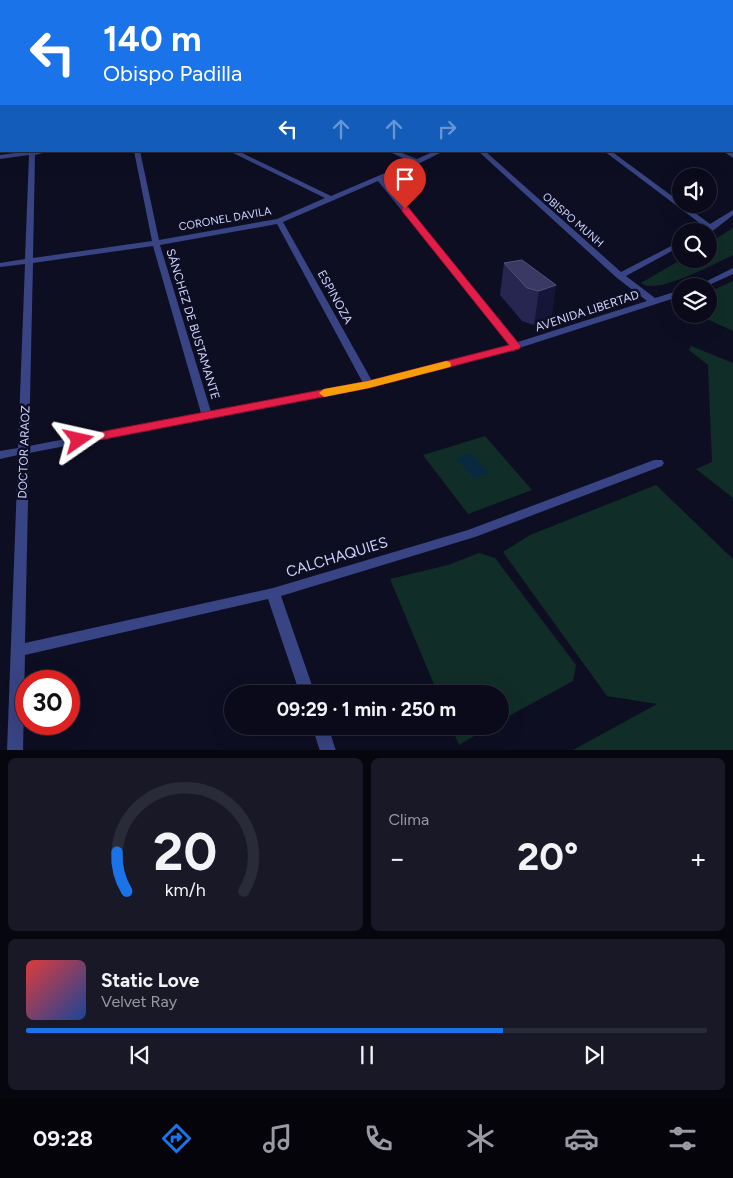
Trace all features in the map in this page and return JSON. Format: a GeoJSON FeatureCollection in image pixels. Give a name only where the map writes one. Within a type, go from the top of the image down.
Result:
{"type":"FeatureCollection","features":[{"type":"Feature","properties":{"kind":"street"},"geometry":{"type":"LineString","coordinates":[[0,157],[40,152]]}},
{"type":"Feature","properties":{"kind":"street","name":"SÁNCHEZ DE BUSTAMANTE"},"geometry":{"type":"LineString","coordinates":[[137,152],[156,243],[207,416]]}},
{"type":"Feature","properties":{"kind":"street"},"geometry":{"type":"LineString","coordinates":[[234,152],[332,199]]}},
{"type":"Feature","properties":{"kind":"street"},"geometry":{"type":"LineString","coordinates":[[394,152],[418,162]]}},
{"type":"Feature","properties":{"kind":"street","name":"CORONEL DAVILA"},"geometry":{"type":"LineString","coordinates":[[0,265],[156,243],[279,221],[439,152]]}},
{"type":"Feature","properties":{"kind":"street","name":"OBISPO MUNH"},"geometry":{"type":"LineString","coordinates":[[482,152],[620,276],[654,302]]}},
{"type":"Feature","properties":{"kind":"street"},"geometry":{"type":"LineString","coordinates":[[608,152],[699,223]]}},
{"type":"Feature","properties":{"kind":"street","name":"DOCTOR ARAOZ"},"geometry":{"type":"LineString","coordinates":[[15,750],[32,153]]}},
{"type":"Feature","properties":{"kind":"street"},"geometry":{"type":"LineString","coordinates":[[380,178],[516,346]]}},
{"type":"Feature","properties":{"kind":"street"},"geometry":{"type":"LineString","coordinates":[[717,224],[733,212]]}},
{"type":"Feature","properties":{"kind":"street","name":"ESPINOZA"},"geometry":{"type":"LineString","coordinates":[[279,221],[369,385]]}},
{"type":"Feature","properties":{"kind":"street"},"geometry":{"type":"LineString","coordinates":[[620,276],[672,248]]}},
{"type":"Feature","properties":{"kind":"street"},"geometry":{"type":"LineString","coordinates":[[717,278],[733,271]]}},
{"type":"Feature","properties":{"kind":"street","name":"AVENIDA LIBERTAD"},"geometry":{"type":"LineString","coordinates":[[0,455],[369,385],[516,346],[672,296]]}},
{"type":"Feature","properties":{"kind":"street","name":"CALCHAQUIES"},"geometry":{"type":"LineString","coordinates":[[17,651],[273,593],[471,534],[658,462]]}},
{"type":"Feature","properties":{"kind":"street"},"geometry":{"type":"LineString","coordinates":[[273,593],[305,685]]}},
{"type":"Feature","properties":{"kind":"street"},"geometry":{"type":"LineString","coordinates":[[323,735],[328,750]]}},
{"type":"Feature","properties":{"kind":"green space"},"geometry":{"type":"Polygon","coordinates":[[[733,228],[733,255],[717,263],[717,238],[733,228]]]}},
{"type":"Feature","properties":{"kind":"green space"},"geometry":{"type":"Polygon","coordinates":[[[672,265],[672,268],[706,268],[683,278],[672,278],[672,282],[659,285],[648,286],[641,283],[672,265]]]}},
{"type":"Feature","properties":{"kind":"green space"},"geometry":{"type":"Polygon","coordinates":[[[733,281],[733,331],[716,323],[717,288],[733,281]]]}},
{"type":"Feature","properties":{"kind":"green space"},"geometry":{"type":"Polygon","coordinates":[[[691,346],[733,363],[733,498],[696,469],[712,462],[708,365],[689,350],[691,346]]]}},
{"type":"Feature","properties":{"kind":"green space"},"geometry":{"type":"Polygon","coordinates":[[[485,436],[532,490],[468,514],[423,455],[485,436]]]}},
{"type":"Feature","properties":{"kind":"green space"},"geometry":{"type":"Polygon","coordinates":[[[656,485],[733,559],[733,750],[573,750],[657,704],[607,696],[503,552],[530,535],[656,485]]]}},
{"type":"Feature","properties":{"kind":"green space"},"geometry":{"type":"Polygon","coordinates":[[[479,553],[495,558],[576,665],[573,681],[509,716],[509,685],[434,685],[390,579],[448,565],[479,553]]]}},
{"type":"Feature","properties":{"kind":"green space"},"geometry":{"type":"Polygon","coordinates":[[[455,735],[476,735],[459,745],[455,735]]]}},
{"type":"Feature","properties":{"kind":"water"},"geometry":{"type":"Polygon","coordinates":[[[470,453],[490,473],[475,479],[456,459],[470,453]]]}},
{"type":"Feature","properties":{"kind":"building"},"geometry":{"type":"Polygon","coordinates":[[[522,260],[556,285],[539,291],[527,288],[504,263],[522,260]]]}},
{"type":"Feature","properties":{"kind":"slow traffic"},"geometry":{"type":"LineString","coordinates":[[324,393],[369,385],[446,365]]}},
{"type":"Feature","properties":{"kind":"route"},"geometry":{"type":"LineString","coordinates":[[79,440],[369,385],[516,346],[405,209]]}}]}
